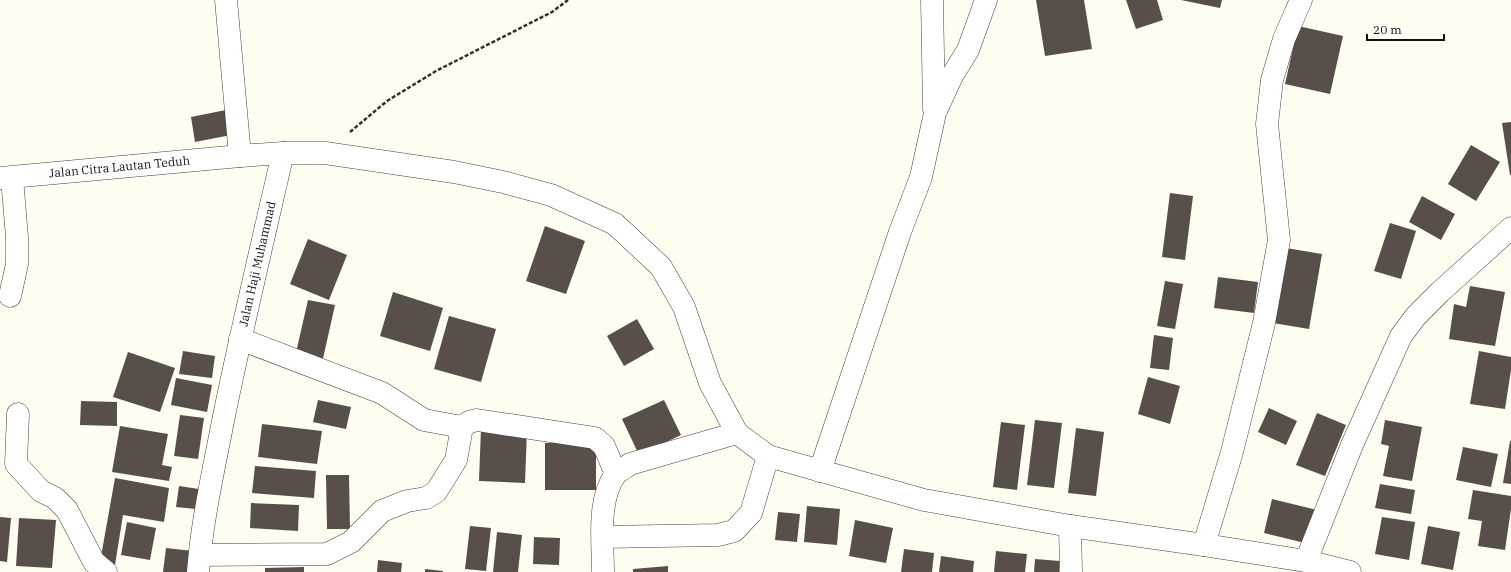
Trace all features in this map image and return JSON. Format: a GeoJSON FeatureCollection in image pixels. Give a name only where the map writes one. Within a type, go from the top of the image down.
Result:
{"type":"FeatureCollection","features":[{"type":"Feature","properties":{"kind":"street"},"geometry":{"type":"LineString","coordinates":[[226,0],[240,156],[283,153],[325,153],[454,172],[503,182],[551,195],[615,224],[661,267],[684,307],[710,383],[737,433],[768,456],[924,500],[1070,526],[1306,561],[1340,571]]}},
{"type":"Feature","properties":{"kind":"street"},"geometry":{"type":"LineString","coordinates":[[820,471],[900,232],[921,177],[934,112],[932,0]]}},
{"type":"Feature","properties":{"kind":"street"},"geometry":{"type":"LineString","coordinates":[[934,112],[952,76],[968,50],[986,0]]}},
{"type":"Feature","properties":{"kind":"street"},"geometry":{"type":"LineString","coordinates":[[1204,545],[1232,452],[1264,323],[1279,240],[1267,124],[1272,80],[1284,39],[1301,0]]}},
{"type":"Feature","properties":{"kind":"street","name":"Jalan Haji Muhammad"},"geometry":{"type":"LineString","coordinates":[[199,563],[213,470],[240,340],[283,153]]}},
{"type":"Feature","properties":{"kind":"street","name":"Jalan Citra Lautan Teduh"},"geometry":{"type":"LineString","coordinates":[[6,178],[240,156]]}},
{"type":"Feature","properties":{"kind":"street"},"geometry":{"type":"LineString","coordinates":[[6,178],[17,237],[17,264],[10,296]]}},
{"type":"Feature","properties":{"kind":"street"},"geometry":{"type":"LineString","coordinates":[[1306,561],[1352,445],[1401,336],[1416,316],[1440,292],[1511,228]]}},
{"type":"Feature","properties":{"kind":"street"},"geometry":{"type":"LineString","coordinates":[[240,340],[382,393],[424,420],[462,427]]}},
{"type":"Feature","properties":{"kind":"street"},"geometry":{"type":"LineString","coordinates":[[18,414],[16,464],[41,491],[55,498],[67,510],[94,562],[106,572]]}},
{"type":"Feature","properties":{"kind":"street"},"geometry":{"type":"LineString","coordinates":[[199,563],[327,554],[351,542],[382,511],[407,501],[426,498],[436,492],[456,460],[462,427],[469,422],[477,420],[595,438],[604,446],[616,474]]}},
{"type":"Feature","properties":{"kind":"street"},"geometry":{"type":"LineString","coordinates":[[603,572],[603,506],[608,488],[616,474],[630,464],[737,433]]}},
{"type":"Feature","properties":{"kind":"street"},"geometry":{"type":"LineString","coordinates":[[603,537],[718,535],[734,531],[751,513],[768,456]]}},
{"type":"Feature","properties":{"kind":"street"},"geometry":{"type":"LineString","coordinates":[[1070,526],[1071,572]]}},
{"type":"Feature","properties":{"kind":"path"},"geometry":{"type":"LineString","coordinates":[[325,153],[387,101],[436,71],[552,12],[568,0]]}},
{"type":"Feature","properties":{"kind":"building"},"geometry":{"type":"Polygon","coordinates":[[[1036,0],[1084,0],[1092,49],[1045,56],[1036,0]]]}},
{"type":"Feature","properties":{"kind":"building"},"geometry":{"type":"Polygon","coordinates":[[[1126,0],[1157,0],[1163,20],[1136,29],[1126,0]]]}},
{"type":"Feature","properties":{"kind":"building"},"geometry":{"type":"Polygon","coordinates":[[[1181,0],[1222,0],[1220,8],[1181,0]]]}},
{"type":"Feature","properties":{"kind":"building"},"geometry":{"type":"Polygon","coordinates":[[[1298,26],[1343,36],[1330,94],[1285,84],[1298,26]]]}},
{"type":"Feature","properties":{"kind":"building"},"geometry":{"type":"Polygon","coordinates":[[[226,110],[231,135],[195,142],[191,117],[226,110]]]}},
{"type":"Feature","properties":{"kind":"building"},"geometry":{"type":"Polygon","coordinates":[[[1511,122],[1511,175],[1510,175],[1502,123],[1511,122]]]}},
{"type":"Feature","properties":{"kind":"building"},"geometry":{"type":"Polygon","coordinates":[[[1471,145],[1500,162],[1476,201],[1448,184],[1471,145]]]}},
{"type":"Feature","properties":{"kind":"building"},"geometry":{"type":"Polygon","coordinates":[[[1170,193],[1193,196],[1185,260],[1162,257],[1170,193]]]}},
{"type":"Feature","properties":{"kind":"building"},"geometry":{"type":"Polygon","coordinates":[[[1422,196],[1455,214],[1441,240],[1409,222],[1422,196]]]}},
{"type":"Feature","properties":{"kind":"building"},"geometry":{"type":"Polygon","coordinates":[[[1390,223],[1416,231],[1401,279],[1374,271],[1390,223]]]}},
{"type":"Feature","properties":{"kind":"building"},"geometry":{"type":"Polygon","coordinates":[[[545,226],[585,241],[566,294],[526,281],[545,226]]]}},
{"type":"Feature","properties":{"kind":"building"},"geometry":{"type":"Polygon","coordinates":[[[308,239],[347,255],[329,300],[290,284],[308,239]]]}},
{"type":"Feature","properties":{"kind":"building"},"geometry":{"type":"Polygon","coordinates":[[[1286,248],[1322,254],[1309,329],[1273,323],[1286,248]]]}},
{"type":"Feature","properties":{"kind":"building"},"geometry":{"type":"Polygon","coordinates":[[[1218,277],[1258,282],[1254,313],[1214,308],[1218,277]]]}},
{"type":"Feature","properties":{"kind":"building"},"geometry":{"type":"Polygon","coordinates":[[[1165,281],[1183,284],[1175,329],[1157,326],[1165,281]]]}},
{"type":"Feature","properties":{"kind":"building"},"geometry":{"type":"Polygon","coordinates":[[[1470,286],[1505,292],[1495,346],[1449,339],[1454,304],[1466,307],[1470,286]]]}},
{"type":"Feature","properties":{"kind":"building"},"geometry":{"type":"Polygon","coordinates":[[[393,292],[443,308],[430,351],[380,336],[393,292]]]}},
{"type":"Feature","properties":{"kind":"building"},"geometry":{"type":"Polygon","coordinates":[[[308,300],[335,305],[322,363],[295,357],[308,300]]]}},
{"type":"Feature","properties":{"kind":"building"},"geometry":{"type":"Polygon","coordinates":[[[449,316],[496,329],[481,382],[434,369],[449,316]]]}},
{"type":"Feature","properties":{"kind":"building"},"geometry":{"type":"Polygon","coordinates":[[[637,319],[654,349],[624,366],[607,336],[637,319]]]}},
{"type":"Feature","properties":{"kind":"building"},"geometry":{"type":"Polygon","coordinates":[[[1154,335],[1173,338],[1169,370],[1150,368],[1154,335]]]}},
{"type":"Feature","properties":{"kind":"building"},"geometry":{"type":"Polygon","coordinates":[[[183,351],[215,356],[212,378],[179,374],[183,351]]]}},
{"type":"Feature","properties":{"kind":"building"},"geometry":{"type":"Polygon","coordinates":[[[1479,351],[1511,357],[1511,370],[1505,409],[1470,404],[1479,351]]]}},
{"type":"Feature","properties":{"kind":"building"},"geometry":{"type":"Polygon","coordinates":[[[128,352],[175,368],[160,412],[113,397],[128,352]]]}},
{"type":"Feature","properties":{"kind":"building"},"geometry":{"type":"Polygon","coordinates":[[[1148,377],[1180,386],[1170,424],[1138,414],[1148,377]]]}},
{"type":"Feature","properties":{"kind":"building"},"geometry":{"type":"Polygon","coordinates":[[[176,378],[212,385],[207,412],[171,405],[176,378]]]}},
{"type":"Feature","properties":{"kind":"building"},"geometry":{"type":"Polygon","coordinates":[[[318,400],[351,407],[346,429],[313,422],[318,400]]]}},
{"type":"Feature","properties":{"kind":"building"},"geometry":{"type":"Polygon","coordinates":[[[664,400],[681,435],[639,455],[622,419],[664,400]]]}},
{"type":"Feature","properties":{"kind":"building"},"geometry":{"type":"Polygon","coordinates":[[[81,401],[117,402],[117,426],[80,425],[81,401]]]}},
{"type":"Feature","properties":{"kind":"building"},"geometry":{"type":"Polygon","coordinates":[[[1269,408],[1297,421],[1286,445],[1258,432],[1269,408]]]}},
{"type":"Feature","properties":{"kind":"building"},"geometry":{"type":"Polygon","coordinates":[[[1317,413],[1346,425],[1325,476],[1296,465],[1317,413]]]}},
{"type":"Feature","properties":{"kind":"building"},"geometry":{"type":"Polygon","coordinates":[[[180,415],[204,418],[198,459],[174,456],[180,415]]]}},
{"type":"Feature","properties":{"kind":"building"},"geometry":{"type":"Polygon","coordinates":[[[1035,420],[1062,423],[1054,488],[1027,485],[1035,420]]]}},
{"type":"Feature","properties":{"kind":"building"},"geometry":{"type":"Polygon","coordinates":[[[1385,420],[1422,427],[1412,481],[1383,476],[1389,446],[1381,444],[1385,420]]]}},
{"type":"Feature","properties":{"kind":"building"},"geometry":{"type":"Polygon","coordinates":[[[1001,422],[1025,425],[1017,490],[993,487],[1001,422]]]}},
{"type":"Feature","properties":{"kind":"building"},"geometry":{"type":"Polygon","coordinates":[[[262,424],[322,431],[317,464],[258,457],[262,424]]]}},
{"type":"Feature","properties":{"kind":"building"},"geometry":{"type":"Polygon","coordinates":[[[120,426],[168,434],[162,465],[172,467],[169,481],[112,472],[120,426]]]}},
{"type":"Feature","properties":{"kind":"building"},"geometry":{"type":"Polygon","coordinates":[[[481,428],[527,430],[525,483],[479,481],[481,428]]]}},
{"type":"Feature","properties":{"kind":"building"},"geometry":{"type":"Polygon","coordinates":[[[1076,428],[1104,432],[1096,496],[1068,493],[1076,428]]]}},
{"type":"Feature","properties":{"kind":"building"},"geometry":{"type":"Polygon","coordinates":[[[1511,441],[1511,484],[1503,483],[1511,441]]]}},
{"type":"Feature","properties":{"kind":"building"},"geometry":{"type":"Polygon","coordinates":[[[545,443],[596,443],[596,490],[545,490],[545,443]]]}},
{"type":"Feature","properties":{"kind":"building"},"geometry":{"type":"Polygon","coordinates":[[[1463,447],[1498,454],[1491,487],[1456,480],[1463,447]]]}},
{"type":"Feature","properties":{"kind":"building"},"geometry":{"type":"Polygon","coordinates":[[[255,466],[316,471],[314,498],[252,493],[255,466]]]}},
{"type":"Feature","properties":{"kind":"building"},"geometry":{"type":"Polygon","coordinates":[[[326,475],[349,475],[350,529],[327,529],[326,475]]]}},
{"type":"Feature","properties":{"kind":"building"},"geometry":{"type":"Polygon","coordinates":[[[115,478],[169,488],[164,522],[123,515],[115,565],[100,562],[115,478]]]}},
{"type":"Feature","properties":{"kind":"building"},"geometry":{"type":"Polygon","coordinates":[[[1380,484],[1415,490],[1411,514],[1375,508],[1380,484]]]}},
{"type":"Feature","properties":{"kind":"building"},"geometry":{"type":"Polygon","coordinates":[[[179,486],[199,489],[196,509],[176,507],[179,486]]]}},
{"type":"Feature","properties":{"kind":"building"},"geometry":{"type":"Polygon","coordinates":[[[1473,490],[1511,496],[1511,509],[1505,550],[1478,546],[1482,521],[1468,519],[1473,490]]]}},
{"type":"Feature","properties":{"kind":"building"},"geometry":{"type":"Polygon","coordinates":[[[1272,499],[1317,510],[1309,544],[1264,533],[1272,499]]]}},
{"type":"Feature","properties":{"kind":"building"},"geometry":{"type":"Polygon","coordinates":[[[251,503],[299,505],[298,531],[250,528],[251,503]]]}},
{"type":"Feature","properties":{"kind":"building"},"geometry":{"type":"Polygon","coordinates":[[[807,506],[840,509],[837,545],[804,542],[807,506]]]}},
{"type":"Feature","properties":{"kind":"building"},"geometry":{"type":"Polygon","coordinates":[[[778,512],[800,514],[797,542],[775,540],[778,512]]]}},
{"type":"Feature","properties":{"kind":"building"},"geometry":{"type":"Polygon","coordinates":[[[0,517],[11,518],[7,562],[0,561],[0,517]]]}},
{"type":"Feature","properties":{"kind":"building"},"geometry":{"type":"Polygon","coordinates":[[[1382,517],[1415,522],[1409,560],[1375,554],[1382,517]]]}},
{"type":"Feature","properties":{"kind":"building"},"geometry":{"type":"Polygon","coordinates":[[[19,518],[56,520],[52,568],[16,566],[19,518]]]}},
{"type":"Feature","properties":{"kind":"building"},"geometry":{"type":"Polygon","coordinates":[[[855,520],[893,528],[886,563],[849,556],[855,520]]]}},
{"type":"Feature","properties":{"kind":"building"},"geometry":{"type":"Polygon","coordinates":[[[127,522],[156,528],[150,560],[121,555],[127,522]]]}},
{"type":"Feature","properties":{"kind":"building"},"geometry":{"type":"Polygon","coordinates":[[[470,526],[491,528],[486,571],[465,569],[470,526]]]}},
{"type":"Feature","properties":{"kind":"building"},"geometry":{"type":"Polygon","coordinates":[[[1428,526],[1460,532],[1453,570],[1421,564],[1428,526]]]}},
{"type":"Feature","properties":{"kind":"building"},"geometry":{"type":"Polygon","coordinates":[[[497,532],[522,535],[518,572],[493,572],[497,532]]]}},
{"type":"Feature","properties":{"kind":"building"},"geometry":{"type":"Polygon","coordinates":[[[534,537],[560,538],[559,565],[533,564],[534,537]]]}},
{"type":"Feature","properties":{"kind":"building"},"geometry":{"type":"Polygon","coordinates":[[[166,548],[193,551],[189,572],[163,572],[166,548]]]}},
{"type":"Feature","properties":{"kind":"building"},"geometry":{"type":"Polygon","coordinates":[[[904,549],[934,553],[932,572],[901,572],[904,549]]]}},
{"type":"Feature","properties":{"kind":"building"},"geometry":{"type":"Polygon","coordinates":[[[996,551],[1027,554],[1025,572],[994,572],[996,551]]]}},
{"type":"Feature","properties":{"kind":"building"},"geometry":{"type":"Polygon","coordinates":[[[941,556],[974,561],[973,572],[939,572],[941,556]]]}},
{"type":"Feature","properties":{"kind":"building"},"geometry":{"type":"Polygon","coordinates":[[[1035,559],[1060,561],[1059,572],[1034,572],[1035,559]]]}},
{"type":"Feature","properties":{"kind":"building"},"geometry":{"type":"Polygon","coordinates":[[[378,560],[402,563],[401,572],[377,572],[378,560]]]}},
{"type":"Feature","properties":{"kind":"building"},"geometry":{"type":"Polygon","coordinates":[[[668,566],[668,572],[633,572],[633,569],[668,566]]]}},
{"type":"Feature","properties":{"kind":"building"},"geometry":{"type":"Polygon","coordinates":[[[304,567],[304,572],[265,572],[265,568],[304,567]]]}},
{"type":"Feature","properties":{"kind":"building"},"geometry":{"type":"Polygon","coordinates":[[[425,569],[443,571],[443,572],[425,572],[425,569]]]}}]}
